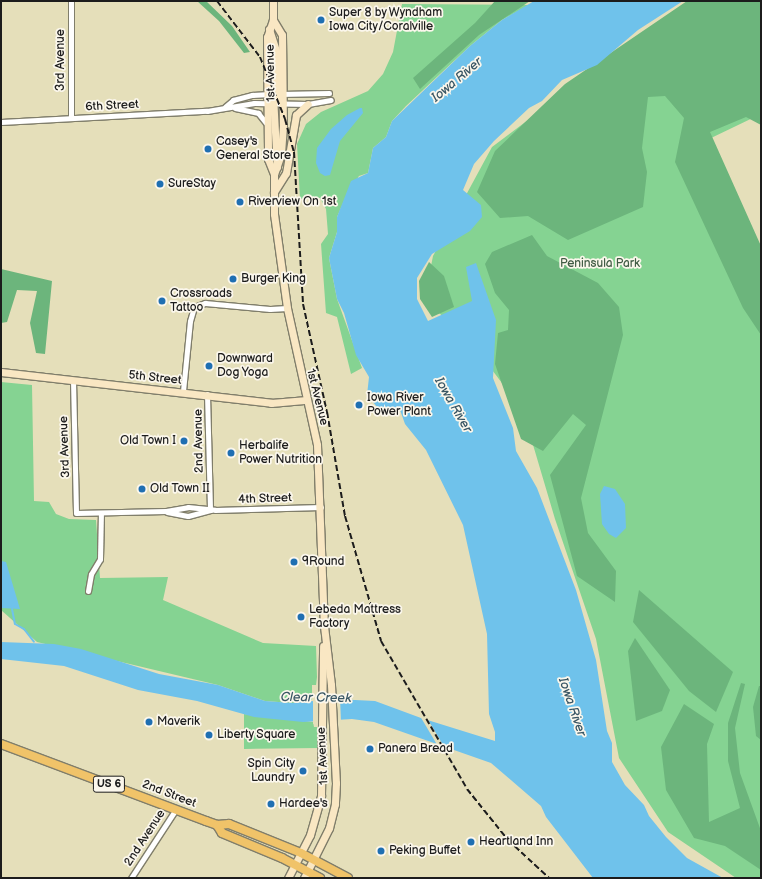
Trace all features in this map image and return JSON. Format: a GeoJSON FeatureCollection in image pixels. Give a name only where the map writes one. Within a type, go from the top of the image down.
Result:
{"type":"FeatureCollection","features":[{"type":"Feature","properties":{"kind":"main road","name":"1st Avenue"},"geometry":{"type":"LineString","coordinates":[[268,94],[269,29],[273,20],[273,1]]}},
{"type":"Feature","properties":{"kind":"main road","name":"1st Avenue"},"geometry":{"type":"LineString","coordinates":[[273,20],[282,35],[280,94]]}},
{"type":"Feature","properties":{"kind":"main road"},"geometry":{"type":"LineString","coordinates":[[269,29],[276,51],[280,94],[278,100],[283,104]]}},
{"type":"Feature","properties":{"kind":"main road"},"geometry":{"type":"LineString","coordinates":[[268,94],[273,97],[271,103],[275,171]]}},
{"type":"Feature","properties":{"kind":"main road","name":"1st Avenue"},"geometry":{"type":"LineString","coordinates":[[271,103],[268,126],[268,159],[275,171]]}},
{"type":"Feature","properties":{"kind":"main road","name":"1st Avenue"},"geometry":{"type":"LineString","coordinates":[[283,104],[283,138],[275,171],[274,192],[286,308],[317,445],[321,507],[324,626],[331,685],[333,727],[335,804],[329,828],[305,875]]}},
{"type":"Feature","properties":{"kind":"main road"},"geometry":{"type":"LineString","coordinates":[[274,192],[286,173],[296,115],[308,104]]}},
{"type":"Feature","properties":{"kind":"main road","name":"5th Street"},"geometry":{"type":"LineString","coordinates":[[1,372],[278,403],[307,400]]}},
{"type":"Feature","properties":{"kind":"main road","name":"1st Avenue"},"geometry":{"type":"LineString","coordinates":[[288,878],[301,853],[319,809],[322,783],[320,685],[324,626]]}},
{"type":"Feature","properties":{"kind":"main road","name":"2nd Street"},"geometry":{"type":"LineString","coordinates":[[1,744],[217,825],[229,824],[301,853],[348,878]]}},
{"type":"Feature","properties":{"kind":"main road","name":"2nd Street"},"geometry":{"type":"LineString","coordinates":[[217,825],[222,833],[295,864],[305,875],[320,878]]}},
{"type":"Feature","properties":{"kind":"street","name":"3rd Avenue"},"geometry":{"type":"LineString","coordinates":[[70,1],[71,118]]}},
{"type":"Feature","properties":{"kind":"street","name":"6th Street"},"geometry":{"type":"LineString","coordinates":[[225,107],[233,100],[252,94],[329,93]]}},
{"type":"Feature","properties":{"kind":"street","name":"6th Street"},"geometry":{"type":"LineString","coordinates":[[1,122],[225,107],[234,108],[271,103],[308,104],[331,100]]}},
{"type":"Feature","properties":{"kind":"street"},"geometry":{"type":"LineString","coordinates":[[234,108],[258,113],[268,126]]}},
{"type":"Feature","properties":{"kind":"street"},"geometry":{"type":"LineString","coordinates":[[183,392],[191,314],[197,305],[205,303],[270,309],[286,308]]}},
{"type":"Feature","properties":{"kind":"street","name":"3rd Avenue"},"geometry":{"type":"LineString","coordinates":[[73,380],[76,513],[101,513]]}},
{"type":"Feature","properties":{"kind":"street","name":"2nd Avenue"},"geometry":{"type":"LineString","coordinates":[[208,394],[210,510]]}},
{"type":"Feature","properties":{"kind":"street"},"geometry":{"type":"LineString","coordinates":[[88,591],[91,574],[100,559],[101,513],[166,511],[188,507],[210,510]]}},
{"type":"Feature","properties":{"kind":"street","name":"4th Street"},"geometry":{"type":"LineString","coordinates":[[210,510],[321,507]]}},
{"type":"Feature","properties":{"kind":"street"},"geometry":{"type":"LineString","coordinates":[[166,511],[188,516],[210,510]]}},
{"type":"Feature","properties":{"kind":"street","name":"2nd Avenue"},"geometry":{"type":"LineString","coordinates":[[131,878],[176,809]]}},
{"type":"Feature","properties":{"kind":"green space"},"geometry":{"type":"Polygon","coordinates":[[[197,1],[206,1],[232,26],[250,52],[244,53],[219,21],[197,1]]]}},
{"type":"Feature","properties":{"kind":"green space"},"geometry":{"type":"Polygon","coordinates":[[[495,1],[530,1],[479,35],[420,89],[413,78],[475,23],[495,1]]]}},
{"type":"Feature","properties":{"kind":"green space"},"geometry":{"type":"Polygon","coordinates":[[[687,1],[761,1],[761,125],[746,117],[710,132],[761,246],[761,335],[743,308],[675,162],[684,118],[665,96],[648,97],[642,148],[647,172],[643,207],[568,240],[528,216],[500,218],[477,192],[495,151],[565,84],[687,1]]]}},
{"type":"Feature","properties":{"kind":"green space","name":"Peninsula Park"},"geometry":{"type":"Polygon","coordinates":[[[761,1],[761,114],[709,139],[761,253],[761,878],[736,878],[668,832],[619,758],[596,639],[555,519],[523,411],[465,334],[424,301],[433,256],[492,147],[580,81],[761,1]]]}},
{"type":"Feature","properties":{"kind":"green space"},"geometry":{"type":"Polygon","coordinates":[[[402,4],[529,5],[502,20],[470,46],[406,106],[392,121],[386,137],[373,148],[368,173],[359,176],[347,194],[337,217],[337,232],[329,258],[337,299],[362,368],[351,374],[337,317],[326,313],[321,244],[328,234],[326,209],[320,198],[300,199],[297,144],[306,124],[321,112],[368,91],[383,74],[393,52],[402,4]]]}},
{"type":"Feature","properties":{"kind":"green space"},"geometry":{"type":"Polygon","coordinates":[[[532,235],[547,256],[598,283],[619,307],[623,335],[581,498],[588,533],[616,571],[615,602],[577,576],[550,475],[586,425],[573,414],[543,451],[521,439],[495,364],[498,333],[508,330],[509,310],[495,293],[485,264],[492,252],[532,235]]]}},
{"type":"Feature","properties":{"kind":"green space"},"geometry":{"type":"Polygon","coordinates":[[[429,262],[444,276],[454,307],[432,317],[420,299],[419,281],[429,262]]]}},
{"type":"Feature","properties":{"kind":"green space"},"geometry":{"type":"Polygon","coordinates":[[[1,269],[52,281],[45,354],[36,353],[30,323],[37,291],[17,290],[7,322],[1,323],[1,269]]]}},
{"type":"Feature","properties":{"kind":"green space"},"geometry":{"type":"Polygon","coordinates":[[[1,382],[32,385],[34,501],[49,502],[56,514],[69,519],[96,520],[100,578],[168,577],[163,600],[263,643],[316,646],[317,677],[316,685],[312,685],[312,700],[292,703],[265,701],[218,685],[37,642],[1,610],[1,382]]]}},
{"type":"Feature","properties":{"kind":"green space"},"geometry":{"type":"Polygon","coordinates":[[[639,590],[733,672],[716,712],[689,691],[633,622],[639,590]]]}},
{"type":"Feature","properties":{"kind":"green space"},"geometry":{"type":"Polygon","coordinates":[[[635,638],[670,690],[662,711],[636,721],[628,651],[635,638]]]}},
{"type":"Feature","properties":{"kind":"green space"},"geometry":{"type":"Polygon","coordinates":[[[741,683],[745,684],[735,728],[740,773],[761,831],[761,870],[725,846],[694,838],[666,790],[661,747],[684,704],[714,724],[707,744],[709,822],[740,808],[728,761],[728,723],[741,683]]]}},
{"type":"Feature","properties":{"kind":"green space"},"geometry":{"type":"Polygon","coordinates":[[[759,686],[761,686],[761,740],[756,736],[753,707],[759,686]]]}},
{"type":"Feature","properties":{"kind":"green space"},"geometry":{"type":"Polygon","coordinates":[[[244,714],[313,722],[314,727],[317,727],[318,748],[244,749],[244,714]]]}},
{"type":"Feature","properties":{"kind":"water","name":"Iowa River"},"geometry":{"type":"Polygon","coordinates":[[[534,1],[683,1],[638,30],[597,65],[562,80],[542,101],[529,108],[494,141],[474,164],[463,190],[481,205],[482,217],[470,231],[432,254],[417,278],[417,299],[428,321],[472,301],[466,267],[476,263],[496,320],[493,378],[513,428],[516,451],[537,488],[576,590],[596,660],[607,731],[612,743],[612,762],[625,785],[644,805],[649,816],[666,837],[687,858],[723,878],[593,878],[546,817],[541,806],[491,763],[374,722],[352,719],[303,722],[254,717],[197,701],[138,690],[64,666],[1,659],[1,642],[54,644],[81,649],[159,674],[218,685],[265,701],[292,703],[335,699],[375,701],[421,718],[495,741],[495,732],[489,714],[487,634],[463,525],[426,450],[405,424],[400,410],[392,409],[383,414],[367,395],[369,377],[356,355],[344,313],[337,299],[329,258],[337,232],[337,217],[351,181],[368,173],[373,148],[386,137],[392,121],[470,46],[502,20],[534,1]]]}},
{"type":"Feature","properties":{"kind":"water"},"geometry":{"type":"Polygon","coordinates":[[[362,108],[363,113],[340,141],[330,175],[325,176],[320,173],[316,163],[317,148],[331,129],[347,115],[362,108]]]}},
{"type":"Feature","properties":{"kind":"water"},"geometry":{"type":"Polygon","coordinates":[[[604,486],[615,489],[625,504],[626,528],[616,538],[609,534],[602,524],[600,494],[604,486]]]}},
{"type":"Feature","properties":{"kind":"water"},"geometry":{"type":"Polygon","coordinates":[[[1,561],[6,562],[20,609],[1,608],[1,561]]]}},
{"type":"Feature","properties":{"kind":"pier"},"geometry":{"type":"Polygon","coordinates":[[[340,697],[341,722],[313,724],[313,698],[340,697]]]}},
{"type":"Feature","properties":{"kind":"pier"},"geometry":{"type":"Polygon","coordinates":[[[420,716],[427,718],[446,750],[439,748],[420,716]]]}},
{"type":"Feature","properties":{"kind":"waterway"},"geometry":{"type":"LineString","coordinates":[[12,609],[15,624],[24,629],[34,642]]}},
{"type":"Feature","properties":{"kind":"railway"},"geometry":{"type":"LineString","coordinates":[[217,1],[260,57],[285,119],[294,152],[303,304],[327,412],[345,516],[381,641],[467,789],[508,840],[549,878]]}},
{"type":"Feature","properties":{"kind":"place","name":"Super 8 by Wyndham Iowa City/Coralville"},"geometry":{"type":"Point","coordinates":[321,20]}},
{"type":"Feature","properties":{"kind":"place","name":"Casey's General Store"},"geometry":{"type":"Point","coordinates":[208,149]}},
{"type":"Feature","properties":{"kind":"place","name":"SureStay"},"geometry":{"type":"Point","coordinates":[160,184]}},
{"type":"Feature","properties":{"kind":"place","name":"Riverview On 1st"},"geometry":{"type":"Point","coordinates":[240,202]}},
{"type":"Feature","properties":{"kind":"place","name":"Burger King"},"geometry":{"type":"Point","coordinates":[233,279]}},
{"type":"Feature","properties":{"kind":"place","name":"Crossroads Tattoo"},"geometry":{"type":"Point","coordinates":[162,301]}},
{"type":"Feature","properties":{"kind":"place","name":"Downward Dog Yoga"},"geometry":{"type":"Point","coordinates":[209,366]}},
{"type":"Feature","properties":{"kind":"place","name":"Iowa River Power Plant"},"geometry":{"type":"Point","coordinates":[359,405]}},
{"type":"Feature","properties":{"kind":"place","name":"Old Town I"},"geometry":{"type":"Point","coordinates":[184,441]}},
{"type":"Feature","properties":{"kind":"place","name":"Herbalife Power Nutrition"},"geometry":{"type":"Point","coordinates":[231,453]}},
{"type":"Feature","properties":{"kind":"place","name":"Old Town II"},"geometry":{"type":"Point","coordinates":[142,489]}},
{"type":"Feature","properties":{"kind":"place","name":"9Round"},"geometry":{"type":"Point","coordinates":[294,562]}},
{"type":"Feature","properties":{"kind":"place","name":"Lebeda Mattress Factory"},"geometry":{"type":"Point","coordinates":[301,617]}},
{"type":"Feature","properties":{"kind":"place","name":"Maverik"},"geometry":{"type":"Point","coordinates":[149,722]}},
{"type":"Feature","properties":{"kind":"place","name":"Liberty Square"},"geometry":{"type":"Point","coordinates":[209,735]}},
{"type":"Feature","properties":{"kind":"place","name":"Panera Bread"},"geometry":{"type":"Point","coordinates":[370,749]}},
{"type":"Feature","properties":{"kind":"place","name":"Spin City Laundry"},"geometry":{"type":"Point","coordinates":[303,771]}},
{"type":"Feature","properties":{"kind":"place","name":"Hardee's"},"geometry":{"type":"Point","coordinates":[271,804]}},
{"type":"Feature","properties":{"kind":"place","name":"Heartland Inn"},"geometry":{"type":"Point","coordinates":[471,842]}},
{"type":"Feature","properties":{"kind":"place","name":"Peking Buffet"},"geometry":{"type":"Point","coordinates":[381,851]}},
{"type":"Feature","properties":{"kind":"water label","name":"Clear Creek"},"geometry":{"type":"Point","coordinates":[316,698]}}]}
